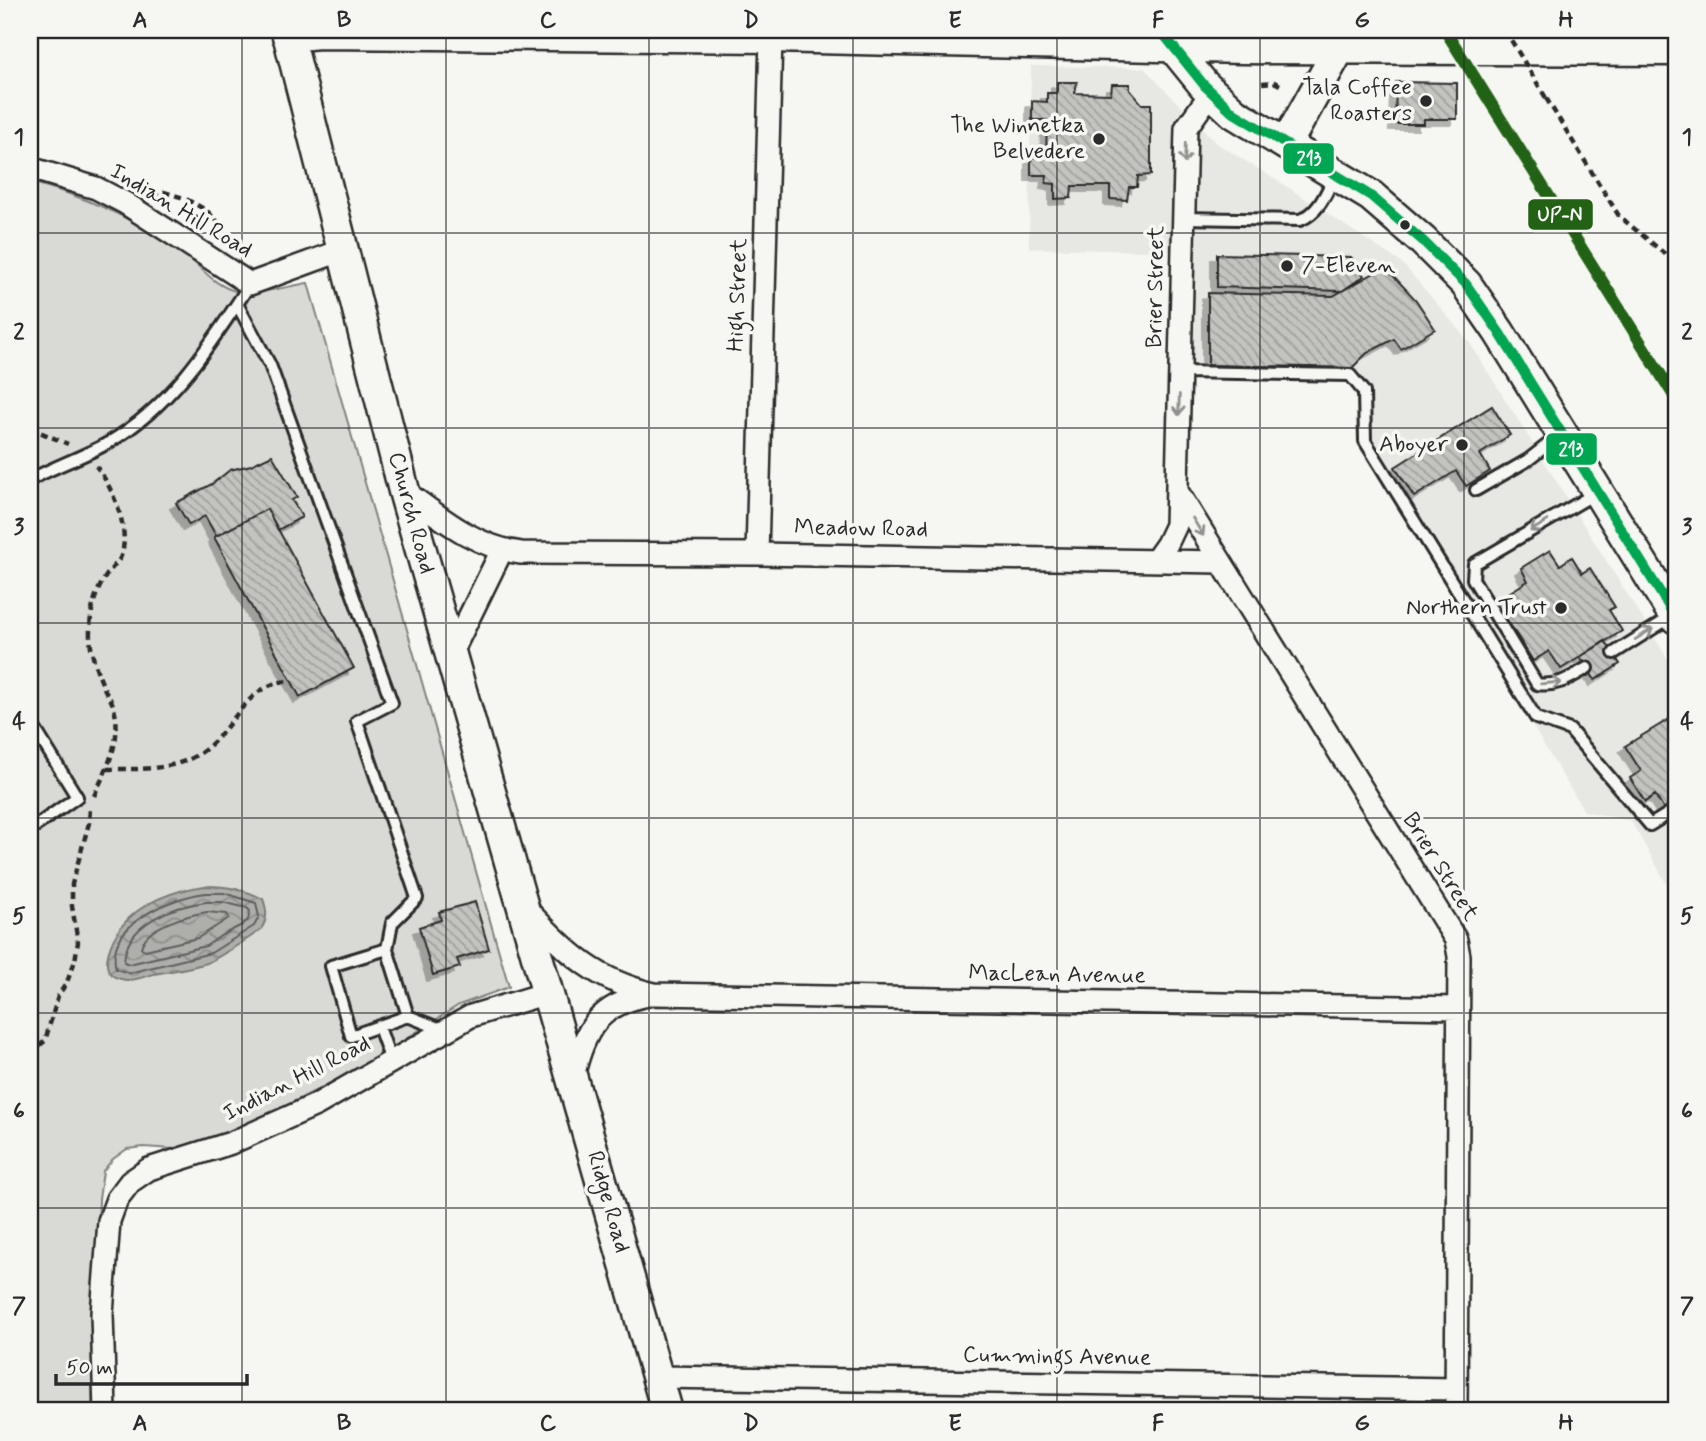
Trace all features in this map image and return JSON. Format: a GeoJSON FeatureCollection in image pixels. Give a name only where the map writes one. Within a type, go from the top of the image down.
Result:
{"type":"FeatureCollection","features":[{"type":"Feature","properties":{"kind":"street"},"geometry":{"type":"LineString","coordinates":[[288,33],[712,33],[771,37],[865,35],[1165,38],[1319,46],[1612,39],[1676,50]]}},
{"type":"Feature","properties":{"kind":"street","name":"Church Road"},"geometry":{"type":"LineString","coordinates":[[288,33],[404,491],[547,993]]}},
{"type":"Feature","properties":{"kind":"street","name":"High Street"},"geometry":{"type":"LineString","coordinates":[[757,554],[771,37]]}},
{"type":"Feature","properties":{"kind":"street"},"geometry":{"type":"LineString","coordinates":[[1165,38],[1212,93],[1234,113],[1371,196],[1423,241],[1466,284],[1499,332],[1675,617]]}},
{"type":"Feature","properties":{"kind":"street"},"geometry":{"type":"LineString","coordinates":[[1286,144],[1319,46]]}},
{"type":"Feature","properties":{"kind":"street","name":"Brier Street"},"geometry":{"type":"LineString","coordinates":[[1155,561],[1176,525],[1186,128],[1212,93]]}},
{"type":"Feature","properties":{"kind":"street","name":"Indian Hill Road"},"geometry":{"type":"LineString","coordinates":[[30,168],[96,188],[125,203],[250,284],[343,250]]}},
{"type":"Feature","properties":{"kind":"street","name":"Meadow Road"},"geometry":{"type":"LineString","coordinates":[[404,491],[462,533],[502,550],[522,553],[1220,562]]}},
{"type":"Feature","properties":{"kind":"street","name":"Brier Street"},"geometry":{"type":"LineString","coordinates":[[1177,491],[1456,940],[1459,956],[1456,1411]]}},
{"type":"Feature","properties":{"kind":"street"},"geometry":{"type":"LineString","coordinates":[[451,654],[502,550]]}},
{"type":"Feature","properties":{"kind":"street","name":"MacLean Avenue"},"geometry":{"type":"LineString","coordinates":[[524,907],[574,957],[625,988],[654,995]]}},
{"type":"Feature","properties":{"kind":"street","name":"Indian Hill Road"},"geometry":{"type":"LineString","coordinates":[[105,1411],[102,1314],[109,1221],[117,1199],[130,1182],[149,1169],[232,1143],[316,1105],[471,1016],[547,993]]}},
{"type":"Feature","properties":{"kind":"street","name":"Ridge Road"},"geometry":{"type":"LineString","coordinates":[[547,993],[667,1411]]}},
{"type":"Feature","properties":{"kind":"street","name":"MacLean Avenue"},"geometry":{"type":"LineString","coordinates":[[572,1077],[579,1050],[598,1017],[630,999],[654,995],[1458,1007]]}},
{"type":"Feature","properties":{"kind":"street","name":"Cummings Avenue"},"geometry":{"type":"LineString","coordinates":[[657,1377],[1456,1389]]}},
{"type":"Feature","properties":{"kind":"lane"},"geometry":{"type":"LineString","coordinates":[[1183,218],[1300,220],[1313,212],[1336,174]]}},
{"type":"Feature","properties":{"kind":"lane"},"geometry":{"type":"LineString","coordinates":[[30,480],[130,429],[155,410],[180,385],[203,355],[250,284]]}},
{"type":"Feature","properties":{"kind":"lane"},"geometry":{"type":"LineString","coordinates":[[237,304],[270,365],[392,703],[358,721],[416,898],[392,923],[387,949],[408,1016]]}},
{"type":"Feature","properties":{"kind":"lane"},"geometry":{"type":"LineString","coordinates":[[1180,372],[1350,375],[1364,393],[1365,441],[1536,718],[1570,730],[1650,825],[1676,810]]}},
{"type":"Feature","properties":{"kind":"lane"},"geometry":{"type":"LineString","coordinates":[[1476,490],[1528,460],[1562,433]]}},
{"type":"Feature","properties":{"kind":"lane"},"geometry":{"type":"LineString","coordinates":[[1587,668],[1566,681],[1551,686],[1537,684],[1473,579],[1474,564],[1598,491]]}},
{"type":"Feature","properties":{"kind":"lane"},"geometry":{"type":"LineString","coordinates":[[1614,653],[1675,617]]}},
{"type":"Feature","properties":{"kind":"lane"},"geometry":{"type":"LineString","coordinates":[[30,721],[77,797],[30,830]]}},
{"type":"Feature","properties":{"kind":"lane"},"geometry":{"type":"LineString","coordinates":[[387,949],[331,966],[352,1036],[408,1016],[443,1030]]}},
{"type":"Feature","properties":{"kind":"lane"},"geometry":{"type":"LineString","coordinates":[[379,1027],[391,1061]]}},
{"type":"Feature","properties":{"kind":"path"},"geometry":{"type":"LineString","coordinates":[[1506,30],[1619,216],[1676,263]]}},
{"type":"Feature","properties":{"kind":"path"},"geometry":{"type":"LineString","coordinates":[[1262,83],[1280,85]]}},
{"type":"Feature","properties":{"kind":"path"},"geometry":{"type":"LineString","coordinates":[[30,428],[86,453],[104,475],[122,519],[124,543],[121,558],[101,584],[92,603],[90,629],[96,668],[114,708],[117,724],[107,769],[91,802],[89,823],[72,884],[72,906],[78,942],[75,961],[58,996],[44,1041],[30,1053]]}},
{"type":"Feature","properties":{"kind":"path"},"geometry":{"type":"LineString","coordinates":[[107,769],[155,768],[178,764],[198,755],[215,740],[257,692],[290,681]]}},
{"type":"Feature","properties":{"kind":"shaded area"},"geometry":{"type":"Polygon","coordinates":[[[1031,66],[1144,68],[1215,142],[1403,264],[1469,342],[1676,672],[1676,900],[1631,821],[1584,811],[1367,454],[1367,391],[1351,372],[1185,367],[1187,252],[1029,248],[1031,66]]]}},
{"type":"Feature","properties":{"kind":"shaded area"},"geometry":{"type":"Polygon","coordinates":[[[30,182],[88,201],[140,225],[183,252],[226,288],[243,293],[261,292],[308,283],[509,987],[459,1005],[360,1068],[250,1124],[203,1143],[173,1149],[127,1149],[113,1159],[103,1171],[99,1199],[92,1411],[30,1411],[30,182]]]}},
{"type":"Feature","properties":{"kind":"water"},"geometry":{"type":"Polygon","coordinates":[[[205,886],[235,889],[263,899],[266,914],[261,929],[207,963],[131,980],[113,976],[107,966],[107,959],[111,945],[129,918],[159,899],[205,886]]]}},
{"type":"Feature","properties":{"kind":"building","name":"The Winnetka Belvedere"},"geometry":{"type":"Polygon","coordinates":[[[1057,82],[1077,82],[1075,93],[1111,94],[1112,84],[1130,84],[1130,90],[1142,104],[1151,104],[1151,175],[1138,176],[1137,187],[1129,187],[1127,200],[1110,199],[1110,186],[1072,186],[1071,198],[1055,199],[1055,184],[1046,183],[1047,175],[1031,175],[1031,157],[1046,158],[1047,120],[1032,120],[1032,101],[1047,102],[1047,93],[1057,93],[1057,82]]]}},
{"type":"Feature","properties":{"kind":"building","name":"Tala Coffee Roasters"},"geometry":{"type":"Polygon","coordinates":[[[1396,82],[1457,83],[1457,119],[1424,119],[1424,124],[1395,124],[1396,82]]]}},
{"type":"Feature","properties":{"kind":"building","name":"7-Eleven"},"geometry":{"type":"Polygon","coordinates":[[[1217,254],[1351,257],[1364,276],[1342,291],[1217,287],[1217,254]]]}},
{"type":"Feature","properties":{"kind":"building"},"geometry":{"type":"Polygon","coordinates":[[[1385,267],[1416,300],[1435,329],[1401,349],[1394,339],[1367,353],[1352,368],[1208,365],[1208,293],[1333,296],[1385,267]]]}},
{"type":"Feature","properties":{"kind":"building","name":"Aboyer"},"geometry":{"type":"Polygon","coordinates":[[[1492,406],[1510,435],[1480,454],[1490,471],[1466,486],[1456,471],[1414,497],[1395,467],[1492,406]]]}},
{"type":"Feature","properties":{"kind":"building"},"geometry":{"type":"Polygon","coordinates":[[[272,455],[297,497],[292,500],[302,517],[278,530],[267,509],[216,536],[205,516],[189,525],[176,503],[212,484],[230,470],[251,465],[272,455]]]}},
{"type":"Feature","properties":{"kind":"building"},"geometry":{"type":"Polygon","coordinates":[[[267,509],[354,668],[300,697],[214,537],[267,509]]]}},
{"type":"Feature","properties":{"kind":"building","name":"Northern Trust"},"geometry":{"type":"Polygon","coordinates":[[[1550,550],[1560,565],[1572,557],[1582,573],[1590,568],[1615,607],[1609,610],[1622,631],[1561,669],[1549,651],[1533,661],[1506,618],[1513,614],[1502,597],[1528,581],[1521,568],[1550,550]]]}},
{"type":"Feature","properties":{"kind":"building"},"geometry":{"type":"Polygon","coordinates":[[[1605,641],[1620,664],[1595,680],[1580,657],[1605,641]]]}},
{"type":"Feature","properties":{"kind":"building"},"geometry":{"type":"Polygon","coordinates":[[[1676,715],[1676,807],[1666,813],[1655,795],[1645,802],[1630,778],[1641,771],[1625,746],[1676,715]]]}},
{"type":"Feature","properties":{"kind":"building"},"geometry":{"type":"Polygon","coordinates":[[[475,902],[489,949],[457,959],[460,967],[433,975],[419,927],[441,920],[439,912],[475,902]]]}},
{"type":"Feature","properties":{"kind":"transit line","name":"213"},"geometry":{"type":"LineString","coordinates":[[1160,30],[1204,85],[1234,113],[1371,196],[1423,241],[1466,284],[1499,332],[1676,618]]}},
{"type":"Feature","properties":{"kind":"transit line","name":"UP-N"},"geometry":{"type":"LineString","coordinates":[[1445,30],[1676,399]]}},
{"type":"Feature","properties":{"kind":"place","name":"Tala Coffee Roasters"},"geometry":{"type":"Point","coordinates":[1426,101]}},
{"type":"Feature","properties":{"kind":"place","name":"The Winnetka Belvedere"},"geometry":{"type":"Point","coordinates":[1099,139]}},
{"type":"Feature","properties":{"kind":"place","name":"7-Eleven"},"geometry":{"type":"Point","coordinates":[1287,266]}},
{"type":"Feature","properties":{"kind":"place","name":"Aboyer"},"geometry":{"type":"Point","coordinates":[1462,445]}},
{"type":"Feature","properties":{"kind":"place","name":"Northern Trust"},"geometry":{"type":"Point","coordinates":[1561,608]}}]}
